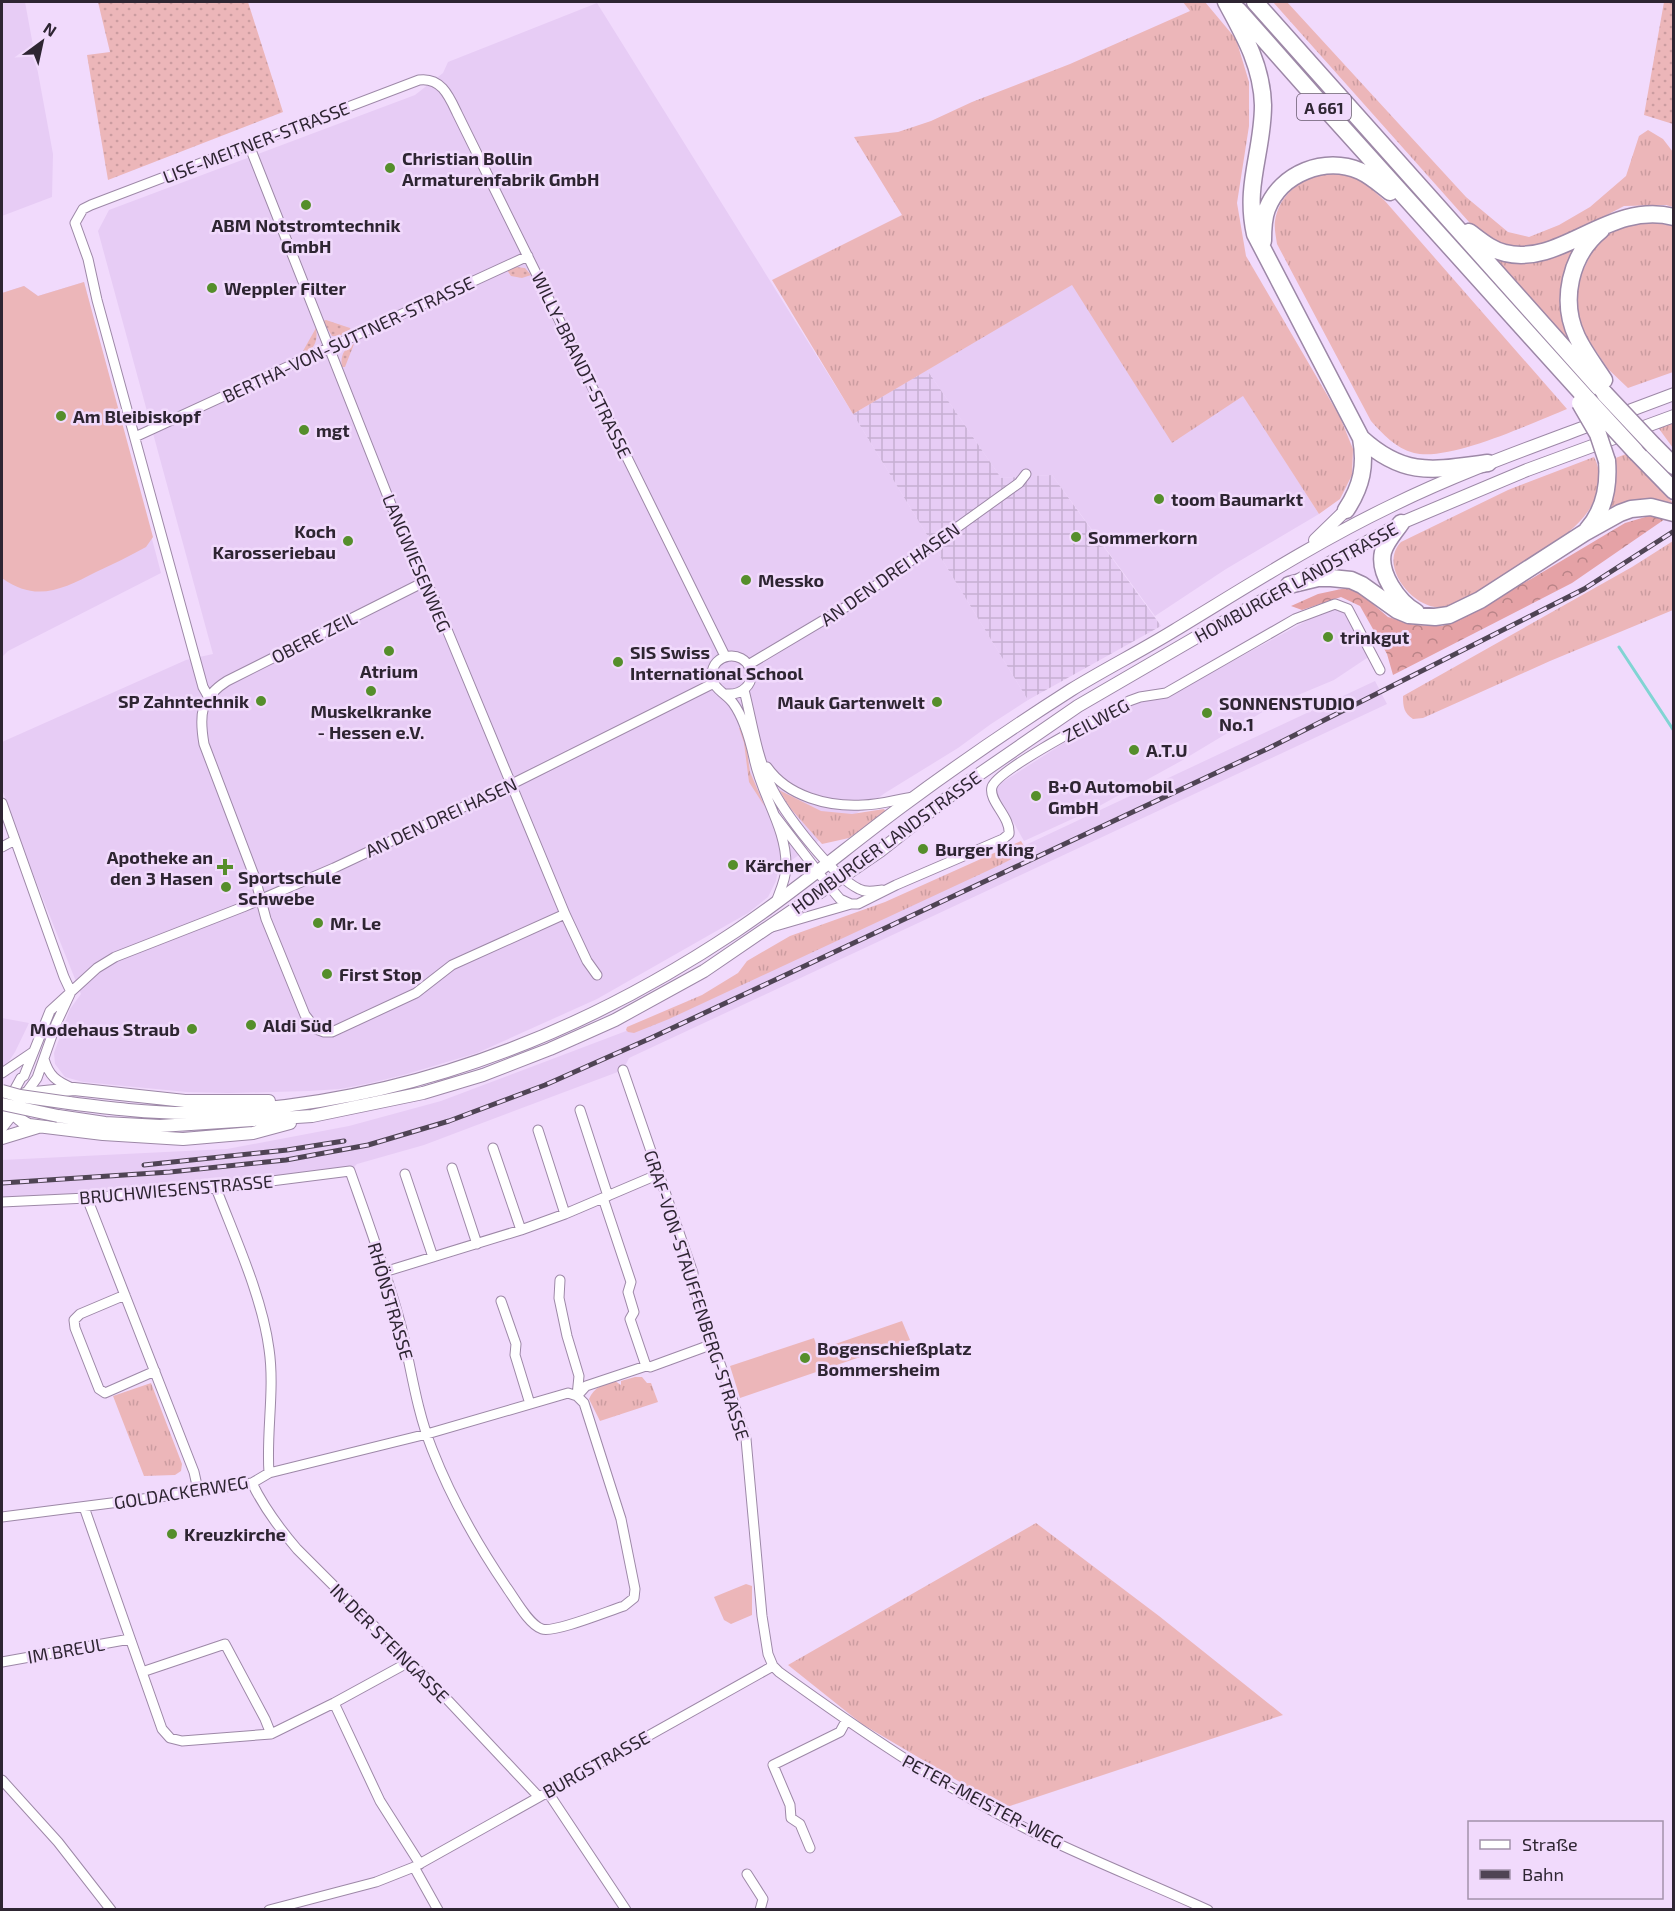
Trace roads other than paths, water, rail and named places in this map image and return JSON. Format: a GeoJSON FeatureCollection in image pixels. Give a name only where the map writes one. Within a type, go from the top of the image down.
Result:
{"type":"FeatureCollection","features":[{"type":"Feature","properties":{"kind":"highway"},"geometry":{"type":"LineString","coordinates":[[1226,2],[1253,54],[1262,88],[1262,124],[1250,203],[1255,234],[1361,438],[1364,468],[1358,490],[1346,510]]}},
{"type":"Feature","properties":{"kind":"highway","name":"A 661"},"geometry":{"type":"LineString","coordinates":[[1231,2],[1555,365],[1584,402],[1674,491]]}},
{"type":"Feature","properties":{"kind":"highway","name":"A 661"},"geometry":{"type":"LineString","coordinates":[[1255,2],[1440,210],[1608,392]]}},
{"type":"Feature","properties":{"kind":"highway"},"geometry":{"type":"LineString","coordinates":[[1266,256],[1263,224],[1274,195],[1298,173],[1313,167],[1337,166],[1360,171],[1418,212]]}},
{"type":"Feature","properties":{"kind":"highway"},"geometry":{"type":"LineString","coordinates":[[1440,210],[1491,248],[1516,255],[1552,248],[1625,217],[1643,213],[1674,217]]}},
{"type":"Feature","properties":{"kind":"highway"},"geometry":{"type":"LineString","coordinates":[[1608,224],[1580,254],[1570,280],[1572,322],[1576,335],[1608,392],[1629,420],[1674,466]]}},
{"type":"Feature","properties":{"kind":"highway"},"geometry":{"type":"LineString","coordinates":[[1584,402],[1607,461],[1608,484],[1597,515],[1584,533]]}},
{"type":"Feature","properties":{"kind":"highway"},"geometry":{"type":"LineString","coordinates":[[1361,438],[1389,459],[1422,470],[1488,463]]}},
{"type":"Feature","properties":{"kind":"highway"},"geometry":{"type":"LineString","coordinates":[[1289,585],[1318,578],[1351,580],[1362,585],[1397,610],[1409,615],[1435,617],[1449,615],[1464,609],[1584,533],[1631,509],[1651,507],[1674,513]]}},
{"type":"Feature","properties":{"kind":"highway"},"geometry":{"type":"LineString","coordinates":[[1401,523],[1383,551],[1384,569],[1393,590],[1401,601],[1413,611],[1425,616]]}},
{"type":"Feature","properties":{"kind":"main road","name":"HOMBURGER LANDSTRASSE"},"geometry":{"type":"LineString","coordinates":[[4,1103],[20,1096],[121,1110],[185,1113],[250,1110],[349,1097],[415,1081],[477,1063],[544,1037],[605,1008],[733,933],[917,796],[1073,689],[1171,633],[1296,556],[1390,506],[1488,463],[1674,394]]}},
{"type":"Feature","properties":{"kind":"main road","name":"HOMBURGER LANDSTRASSE"},"geometry":{"type":"LineString","coordinates":[[4,1103],[58,1116],[105,1123],[160,1126],[312,1116],[423,1094],[483,1075],[550,1049],[615,1020],[683,984],[770,928],[828,885],[880,851],[965,784],[1078,706],[1289,585],[1401,523],[1527,470],[1674,416]]}},
{"type":"Feature","properties":{"kind":"main road"},"geometry":{"type":"LineString","coordinates":[[1296,556],[1346,510]]}},
{"type":"Feature","properties":{"kind":"main road"},"geometry":{"type":"LineString","coordinates":[[4,1103],[25,1094],[74,1089],[185,1101],[312,1102]]}},
{"type":"Feature","properties":{"kind":"main road"},"geometry":{"type":"LineString","coordinates":[[4,1103],[20,1121],[38,1127],[158,1139],[253,1133],[312,1116]]}},
{"type":"Feature","properties":{"kind":"main road"},"geometry":{"type":"LineString","coordinates":[[2,1125],[4,1103]]}},
{"type":"Feature","properties":{"kind":"main road"},"geometry":{"type":"LineString","coordinates":[[2,1138],[38,1127]]}},
{"type":"Feature","properties":{"kind":"street","name":"LISE-MEITNER-STRASSE"},"geometry":{"type":"LineString","coordinates":[[135,437],[88,259],[75,223],[83,208],[419,80],[431,80]]}},
{"type":"Feature","properties":{"kind":"street","name":"WILLY-BRANDT-STRASSE"},"geometry":{"type":"LineString","coordinates":[[431,80],[447,92],[725,657]]}},
{"type":"Feature","properties":{"kind":"street","name":"LANGWIESENWEG"},"geometry":{"type":"LineString","coordinates":[[249,145],[422,583],[430,591],[566,914],[587,961],[597,975]]}},
{"type":"Feature","properties":{"kind":"street","name":"BERTHA-VON-SUTTNER-STRASSE"},"geometry":{"type":"LineString","coordinates":[[135,437],[528,256]]}},
{"type":"Feature","properties":{"kind":"street"},"geometry":{"type":"LineString","coordinates":[[135,437],[201,678],[208,696],[202,711],[201,727],[204,744],[255,878],[266,919],[305,1015],[316,1029],[324,1032],[339,1029],[416,993],[452,965],[566,914]]}},
{"type":"Feature","properties":{"kind":"street","name":"AN DEN DREI HASEN"},"geometry":{"type":"LineString","coordinates":[[748,665],[849,605],[1019,483],[1026,474]]}},
{"type":"Feature","properties":{"kind":"street","name":"OBERE ZEIL"},"geometry":{"type":"LineString","coordinates":[[208,696],[227,681],[422,583]]}},
{"type":"Feature","properties":{"kind":"street","name":"ZEILWEG"},"geometry":{"type":"LineString","coordinates":[[770,928],[851,904],[858,904],[884,890],[1003,839],[1009,834],[1010,826],[991,793],[992,786],[997,779],[1032,756],[1129,701],[1166,693],[1308,614],[1335,604],[1348,609],[1380,670]]}},
{"type":"Feature","properties":{"kind":"street"},"geometry":{"type":"LineString","coordinates":[[727,694],[744,690],[751,679],[748,665],[736,656],[725,657],[715,665],[712,671],[717,688],[727,694],[738,710],[752,748],[757,773],[775,816],[786,868],[776,902]]}},
{"type":"Feature","properties":{"kind":"street","name":"AN DEN DREI HASEN"},"geometry":{"type":"LineString","coordinates":[[4,1103],[24,1076],[50,1011],[97,968],[115,957],[261,900],[334,868],[512,784],[714,683]]}},
{"type":"Feature","properties":{"kind":"street"},"geometry":{"type":"LineString","coordinates":[[744,690],[761,758],[778,801],[799,830],[841,876]]}},
{"type":"Feature","properties":{"kind":"street"},"geometry":{"type":"LineString","coordinates":[[761,758],[771,773],[781,782],[813,800],[864,806],[917,796]]}},
{"type":"Feature","properties":{"kind":"street"},"geometry":{"type":"LineString","coordinates":[[2,802],[71,992]]}},
{"type":"Feature","properties":{"kind":"street"},"geometry":{"type":"LineString","coordinates":[[775,816],[828,885],[840,898],[851,904]]}},
{"type":"Feature","properties":{"kind":"street"},"geometry":{"type":"LineString","coordinates":[[2,847],[15,840]]}},
{"type":"Feature","properties":{"kind":"street","name":"ZEILWEG"},"geometry":{"type":"LineString","coordinates":[[841,876],[861,891],[884,890]]}},
{"type":"Feature","properties":{"kind":"street","name":"AN DEN DREI HASEN"},"geometry":{"type":"LineString","coordinates":[[25,1094],[37,1078],[56,1024],[71,992]]}},
{"type":"Feature","properties":{"kind":"street"},"geometry":{"type":"LineString","coordinates":[[2,1072],[33,1052]]}},
{"type":"Feature","properties":{"kind":"street"},"geometry":{"type":"LineString","coordinates":[[44,1059],[47,1070],[57,1082],[74,1089]]}},
{"type":"Feature","properties":{"kind":"street","name":"GRAF-VON-STAUFFENBERG-STRASSE"},"geometry":{"type":"LineString","coordinates":[[623,1070],[693,1273],[694,1288],[746,1439],[762,1616],[768,1654],[773,1666]]}},
{"type":"Feature","properties":{"kind":"street"},"geometry":{"type":"LineString","coordinates":[[580,1110],[631,1282],[628,1292],[634,1312],[630,1319],[646,1366]]}},
{"type":"Feature","properties":{"kind":"street"},"geometry":{"type":"LineString","coordinates":[[538,1130],[565,1214]]}},
{"type":"Feature","properties":{"kind":"street"},"geometry":{"type":"LineString","coordinates":[[493,1148],[521,1230]]}},
{"type":"Feature","properties":{"kind":"street"},"geometry":{"type":"LineString","coordinates":[[452,1168],[477,1244]]}},
{"type":"Feature","properties":{"kind":"street","name":"BRUCHWIESENSTRASSE"},"geometry":{"type":"LineString","coordinates":[[2,1202],[216,1188],[350,1171]]}},
{"type":"Feature","properties":{"kind":"street","name":"RHÖNSTRASSE"},"geometry":{"type":"LineString","coordinates":[[350,1171],[400,1325],[426,1434],[458,1507],[493,1568],[531,1620],[542,1629],[551,1630],[624,1606],[634,1598],[635,1589],[619,1512],[584,1403],[577,1396]]}},
{"type":"Feature","properties":{"kind":"street"},"geometry":{"type":"LineString","coordinates":[[405,1174],[433,1257]]}},
{"type":"Feature","properties":{"kind":"street"},"geometry":{"type":"LineString","coordinates":[[384,1272],[521,1230],[659,1174]]}},
{"type":"Feature","properties":{"kind":"street"},"geometry":{"type":"LineString","coordinates":[[216,1188],[259,1306],[267,1338],[270,1364],[270,1473]]}},
{"type":"Feature","properties":{"kind":"street"},"geometry":{"type":"LineString","coordinates":[[87,1198],[194,1472],[198,1490]]}},
{"type":"Feature","properties":{"kind":"street"},"geometry":{"type":"LineString","coordinates":[[560,1280],[559,1298],[579,1376],[577,1396]]}},
{"type":"Feature","properties":{"kind":"street"},"geometry":{"type":"LineString","coordinates":[[125,1295],[80,1314],[74,1320],[99,1389],[105,1393],[155,1371]]}},
{"type":"Feature","properties":{"kind":"street"},"geometry":{"type":"LineString","coordinates":[[501,1301],[516,1344],[515,1355],[530,1404]]}},
{"type":"Feature","properties":{"kind":"street"},"geometry":{"type":"LineString","coordinates":[[577,1396],[591,1384],[646,1366],[650,1367],[713,1344]]}},
{"type":"Feature","properties":{"kind":"street","name":"GOLDACKERWEG"},"geometry":{"type":"LineString","coordinates":[[2,1517],[252,1483],[270,1473],[426,1434],[568,1393],[577,1396]]}},
{"type":"Feature","properties":{"kind":"street","name":"IN DER STEINGASSE"},"geometry":{"type":"LineString","coordinates":[[252,1483],[261,1502],[297,1549],[542,1793],[626,1910]]}},
{"type":"Feature","properties":{"kind":"street"},"geometry":{"type":"LineString","coordinates":[[84,1507],[162,1729],[170,1738],[182,1741],[271,1734],[409,1662]]}},
{"type":"Feature","properties":{"kind":"street","name":"IM BREUL"},"geometry":{"type":"LineString","coordinates":[[2,1662],[130,1639]]}},
{"type":"Feature","properties":{"kind":"street"},"geometry":{"type":"LineString","coordinates":[[142,1672],[225,1644],[271,1734]]}},
{"type":"Feature","properties":{"kind":"street","name":"PETER-MEISTER-WEG"},"geometry":{"type":"LineString","coordinates":[[773,1666],[846,1721],[915,1766],[1017,1823],[1208,1910]]}},
{"type":"Feature","properties":{"kind":"street","name":"BURGSTRASSE"},"geometry":{"type":"LineString","coordinates":[[269,1910],[376,1882],[417,1865],[542,1793],[773,1666]]}},
{"type":"Feature","properties":{"kind":"street"},"geometry":{"type":"LineString","coordinates":[[334,1703],[380,1801],[417,1865],[438,1910]]}},
{"type":"Feature","properties":{"kind":"street"},"geometry":{"type":"LineString","coordinates":[[810,1848],[800,1824],[791,1818],[790,1805],[773,1765],[840,1732],[846,1721]]}},
{"type":"Feature","properties":{"kind":"street"},"geometry":{"type":"LineString","coordinates":[[2,1780],[58,1842],[111,1910]]}},
{"type":"Feature","properties":{"kind":"street"},"geometry":{"type":"LineString","coordinates":[[747,1874],[763,1899],[760,1910]]}},
{"type":"Feature","properties":{"kind":"waterway"},"geometry":{"type":"LineString","coordinates":[[1619,647],[1674,731]]}},
{"type":"Feature","properties":{"kind":"railway"},"geometry":{"type":"LineString","coordinates":[[2,1183],[170,1172],[286,1160],[368,1145],[449,1121],[545,1085],[651,1038],[1269,748],[1584,589],[1674,531]]}},
{"type":"Feature","properties":{"kind":"railway"},"geometry":{"type":"LineString","coordinates":[[144,1165],[287,1150],[344,1141]]}},
{"type":"Feature","properties":{"kind":"place","name":"Christian Bollin Armaturenfabrik GmbH"},"geometry":{"type":"Point","coordinates":[390,168]}},
{"type":"Feature","properties":{"kind":"place","name":"ABM Notstromtechnik GmbH"},"geometry":{"type":"Point","coordinates":[306,205]}},
{"type":"Feature","properties":{"kind":"place","name":"Weppler Filter"},"geometry":{"type":"Point","coordinates":[212,288]}},
{"type":"Feature","properties":{"kind":"place","name":"Am Bleibiskopf"},"geometry":{"type":"Point","coordinates":[61,416]}},
{"type":"Feature","properties":{"kind":"place","name":"mgt"},"geometry":{"type":"Point","coordinates":[304,430]}},
{"type":"Feature","properties":{"kind":"place","name":"toom Baumarkt"},"geometry":{"type":"Point","coordinates":[1159,499]}},
{"type":"Feature","properties":{"kind":"place","name":"Sommerkorn"},"geometry":{"type":"Point","coordinates":[1076,537]}},
{"type":"Feature","properties":{"kind":"place","name":"Koch Karosseriebau"},"geometry":{"type":"Point","coordinates":[348,541]}},
{"type":"Feature","properties":{"kind":"place","name":"Messko"},"geometry":{"type":"Point","coordinates":[746,580]}},
{"type":"Feature","properties":{"kind":"place","name":"trinkgut"},"geometry":{"type":"Point","coordinates":[1328,637]}},
{"type":"Feature","properties":{"kind":"place","name":"Atrium"},"geometry":{"type":"Point","coordinates":[389,651]}},
{"type":"Feature","properties":{"kind":"place","name":"SIS Swiss International School"},"geometry":{"type":"Point","coordinates":[618,662]}},
{"type":"Feature","properties":{"kind":"place","name":"Muskelkranke - Hessen e.V."},"geometry":{"type":"Point","coordinates":[371,691]}},
{"type":"Feature","properties":{"kind":"place","name":"SP Zahntechnik"},"geometry":{"type":"Point","coordinates":[261,701]}},
{"type":"Feature","properties":{"kind":"place","name":"Mauk Gartenwelt"},"geometry":{"type":"Point","coordinates":[937,702]}},
{"type":"Feature","properties":{"kind":"place","name":"SONNENSTUDIO No.1"},"geometry":{"type":"Point","coordinates":[1207,713]}},
{"type":"Feature","properties":{"kind":"place","name":"A.T.U"},"geometry":{"type":"Point","coordinates":[1134,750]}},
{"type":"Feature","properties":{"kind":"place","name":"B+O Automobil GmbH"},"geometry":{"type":"Point","coordinates":[1036,796]}},
{"type":"Feature","properties":{"kind":"place","name":"Burger King"},"geometry":{"type":"Point","coordinates":[923,849]}},
{"type":"Feature","properties":{"kind":"place","name":"Kärcher"},"geometry":{"type":"Point","coordinates":[733,865]}},
{"type":"Feature","properties":{"kind":"place","name":"Apotheke an den 3 Hasen"},"geometry":{"type":"Point","coordinates":[225,867]}},
{"type":"Feature","properties":{"kind":"place","name":"Sportschule Schwebe"},"geometry":{"type":"Point","coordinates":[226,887]}},
{"type":"Feature","properties":{"kind":"place","name":"Mr. Le"},"geometry":{"type":"Point","coordinates":[318,923]}},
{"type":"Feature","properties":{"kind":"place","name":"First Stop"},"geometry":{"type":"Point","coordinates":[327,974]}},
{"type":"Feature","properties":{"kind":"place","name":"Aldi Süd"},"geometry":{"type":"Point","coordinates":[251,1025]}},
{"type":"Feature","properties":{"kind":"place","name":"Modehaus Straub"},"geometry":{"type":"Point","coordinates":[192,1029]}},
{"type":"Feature","properties":{"kind":"place","name":"Bogenschießplatz Bommersheim"},"geometry":{"type":"Point","coordinates":[805,1358]}},
{"type":"Feature","properties":{"kind":"place","name":"Kreuzkirche"},"geometry":{"type":"Point","coordinates":[172,1534]}}]}
